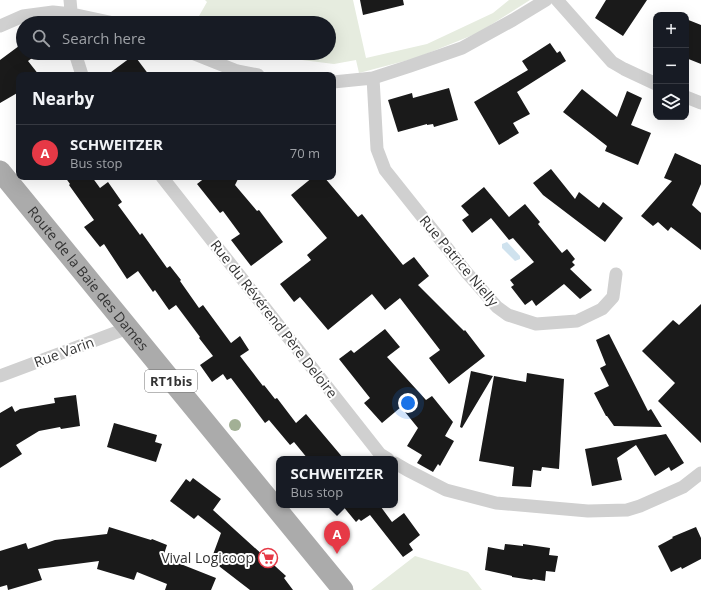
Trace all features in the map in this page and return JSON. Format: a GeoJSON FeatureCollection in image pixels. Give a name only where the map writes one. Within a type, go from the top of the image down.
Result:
{"type":"FeatureCollection","features":[{"type":"Feature","properties":{"kind":"main road","name":"Route de la Baie des Dames"},"geometry":{"type":"LineString","coordinates":[[0,171],[343,590]]}},
{"type":"Feature","properties":{"kind":"street"},"geometry":{"type":"LineString","coordinates":[[70,0],[72,16]]}},
{"type":"Feature","properties":{"kind":"street"},"geometry":{"type":"LineString","coordinates":[[336,82],[373,78],[462,48],[546,0]]}},
{"type":"Feature","properties":{"kind":"street"},"geometry":{"type":"LineString","coordinates":[[557,0],[612,62],[653,83]]}},
{"type":"Feature","properties":{"kind":"street"},"geometry":{"type":"LineString","coordinates":[[23,16],[53,12],[66,16]]}},
{"type":"Feature","properties":{"kind":"street"},"geometry":{"type":"LineString","coordinates":[[0,26],[16,19]]}},
{"type":"Feature","properties":{"kind":"street"},"geometry":{"type":"LineString","coordinates":[[77,60],[81,72]]}},
{"type":"Feature","properties":{"kind":"street"},"geometry":{"type":"LineString","coordinates":[[210,60],[242,72]]}},
{"type":"Feature","properties":{"kind":"street","name":"Rue Patrice Nielly"},"geometry":{"type":"LineString","coordinates":[[373,78],[377,149],[385,170],[467,273],[497,307],[508,315],[536,324],[577,321],[602,309],[613,297],[616,274]]}},
{"type":"Feature","properties":{"kind":"street"},"geometry":{"type":"LineString","coordinates":[[689,98],[701,103]]}},
{"type":"Feature","properties":{"kind":"street","name":"Rue du Révérend Père Deloire"},"geometry":{"type":"LineString","coordinates":[[164,180],[380,454],[383,456]]}},
{"type":"Feature","properties":{"kind":"street","name":"Rue Varin"},"geometry":{"type":"LineString","coordinates":[[0,376],[128,328]]}},
{"type":"Feature","properties":{"kind":"street"},"geometry":{"type":"LineString","coordinates":[[398,465],[446,490],[496,503],[588,511],[627,510],[640,506],[683,487],[701,473]]}},
{"type":"Feature","properties":{"kind":"shaded area"},"geometry":{"type":"Polygon","coordinates":[[[205,0],[353,0],[366,58],[427,44],[493,13],[509,0],[530,0],[478,33],[416,58],[359,73],[356,60],[334,64],[302,60],[336,60],[336,16],[199,16],[207,2],[205,0]]]}},
{"type":"Feature","properties":{"kind":"shaded area"},"geometry":{"type":"Polygon","coordinates":[[[415,556],[468,572],[482,590],[371,590],[415,556]]]}},
{"type":"Feature","properties":{"kind":"water"},"geometry":{"type":"Polygon","coordinates":[[[507,242],[520,256],[520,259],[515,261],[502,248],[502,244],[507,242]]]}},
{"type":"Feature","properties":{"kind":"building"},"geometry":{"type":"Polygon","coordinates":[[[360,0],[403,0],[404,5],[363,15],[360,0]]]}},
{"type":"Feature","properties":{"kind":"building"},"geometry":{"type":"Polygon","coordinates":[[[606,0],[647,0],[623,36],[595,18],[606,0]]]}},
{"type":"Feature","properties":{"kind":"building"},"geometry":{"type":"Polygon","coordinates":[[[689,20],[701,25],[701,64],[689,59],[689,20]]]}},
{"type":"Feature","properties":{"kind":"building"},"geometry":{"type":"Polygon","coordinates":[[[550,43],[557,53],[560,51],[566,61],[517,92],[530,114],[513,123],[519,133],[499,145],[474,102],[528,70],[522,61],[550,43]]]}},
{"type":"Feature","properties":{"kind":"building"},"geometry":{"type":"Polygon","coordinates":[[[16,48],[16,60],[29,60],[28,61],[37,72],[16,72],[16,94],[0,103],[0,60],[16,48]]]}},
{"type":"Feature","properties":{"kind":"building"},"geometry":{"type":"Polygon","coordinates":[[[127,60],[138,60],[147,72],[111,72],[127,60]]]}},
{"type":"Feature","properties":{"kind":"building"},"geometry":{"type":"Polygon","coordinates":[[[449,88],[458,120],[434,127],[433,124],[427,124],[398,132],[388,100],[412,93],[413,98],[449,88]]]}},
{"type":"Feature","properties":{"kind":"building"},"geometry":{"type":"Polygon","coordinates":[[[582,89],[617,117],[627,91],[642,98],[631,125],[651,133],[638,165],[605,151],[607,146],[563,112],[582,89]]]}},
{"type":"Feature","properties":{"kind":"building"},"geometry":{"type":"Polygon","coordinates":[[[675,153],[701,165],[701,184],[692,205],[701,213],[701,250],[671,227],[668,231],[658,222],[653,226],[641,216],[672,181],[664,178],[675,153]]]}},
{"type":"Feature","properties":{"kind":"building"},"geometry":{"type":"Polygon","coordinates":[[[551,169],[575,199],[579,192],[599,208],[603,202],[623,218],[605,242],[543,195],[533,183],[551,169]]]}},
{"type":"Feature","properties":{"kind":"building"},"geometry":{"type":"Polygon","coordinates":[[[67,180],[94,180],[100,188],[108,182],[122,202],[118,205],[140,235],[142,233],[167,268],[170,266],[199,308],[203,305],[231,343],[240,336],[249,350],[240,356],[263,386],[264,385],[275,399],[277,398],[296,423],[306,414],[341,456],[306,456],[294,442],[290,445],[269,420],[265,423],[231,378],[227,380],[223,374],[212,382],[200,365],[213,356],[199,338],[200,337],[176,305],[169,310],[155,290],[153,292],[138,271],[127,279],[104,244],[100,247],[84,227],[94,220],[69,185],[70,184],[67,180]]]}},
{"type":"Feature","properties":{"kind":"building"},"geometry":{"type":"Polygon","coordinates":[[[202,180],[238,180],[235,185],[257,211],[259,210],[283,242],[251,266],[231,240],[240,234],[223,211],[220,213],[197,184],[202,180]]]}},
{"type":"Feature","properties":{"kind":"building"},"geometry":{"type":"Polygon","coordinates":[[[309,180],[327,180],[358,217],[362,214],[403,265],[414,257],[429,276],[418,285],[464,331],[465,330],[485,356],[449,384],[429,358],[440,350],[400,298],[385,310],[372,294],[328,330],[300,297],[294,302],[280,284],[311,260],[307,255],[327,238],[291,195],[309,180]]]}},
{"type":"Feature","properties":{"kind":"building"},"geometry":{"type":"Polygon","coordinates":[[[484,187],[509,217],[525,204],[540,222],[538,224],[562,253],[567,249],[575,259],[572,262],[575,265],[570,269],[592,290],[580,299],[564,284],[536,306],[532,300],[525,305],[511,287],[514,285],[510,280],[534,262],[513,238],[509,240],[491,218],[472,233],[462,220],[469,215],[461,206],[484,187]]]}},
{"type":"Feature","properties":{"kind":"building"},"geometry":{"type":"Polygon","coordinates":[[[701,304],[701,443],[658,401],[675,383],[642,351],[673,320],[679,325],[701,304]]]}},
{"type":"Feature","properties":{"kind":"building"},"geometry":{"type":"Polygon","coordinates":[[[385,329],[400,347],[387,357],[426,400],[432,396],[453,422],[445,436],[454,441],[440,466],[438,464],[433,472],[417,463],[422,455],[407,446],[418,428],[401,407],[382,423],[364,403],[370,398],[339,359],[351,350],[354,353],[385,329]]]}},
{"type":"Feature","properties":{"kind":"building"},"geometry":{"type":"Polygon","coordinates":[[[609,334],[648,411],[651,409],[662,427],[614,426],[606,416],[594,393],[609,386],[600,368],[606,365],[596,340],[609,334]]]}},
{"type":"Feature","properties":{"kind":"building"},"geometry":{"type":"Polygon","coordinates":[[[471,371],[493,376],[462,428],[460,427],[471,371]]]}},
{"type":"Feature","properties":{"kind":"building"},"geometry":{"type":"Polygon","coordinates":[[[527,373],[564,379],[559,469],[542,467],[541,471],[533,470],[531,487],[512,486],[514,467],[479,461],[494,376],[526,382],[527,373]]]}},
{"type":"Feature","properties":{"kind":"building"},"geometry":{"type":"Polygon","coordinates":[[[76,395],[80,426],[61,429],[60,427],[39,431],[16,445],[22,454],[0,468],[0,413],[12,406],[15,412],[20,409],[55,403],[54,398],[76,395]]]}},
{"type":"Feature","properties":{"kind":"building"},"geometry":{"type":"Polygon","coordinates":[[[114,423],[157,435],[155,442],[162,444],[156,462],[107,447],[114,423]]]}},
{"type":"Feature","properties":{"kind":"building"},"geometry":{"type":"Polygon","coordinates":[[[666,434],[684,463],[671,471],[669,467],[655,476],[636,445],[617,458],[622,480],[592,486],[585,449],[666,434]]]}},
{"type":"Feature","properties":{"kind":"building"},"geometry":{"type":"Polygon","coordinates":[[[193,478],[221,499],[213,510],[286,576],[284,578],[293,590],[250,590],[211,560],[221,533],[198,515],[194,519],[170,501],[186,479],[190,482],[193,478]]]}},
{"type":"Feature","properties":{"kind":"building"},"geometry":{"type":"Polygon","coordinates":[[[344,508],[382,508],[392,522],[404,513],[420,535],[409,544],[413,550],[403,557],[370,515],[361,521],[359,519],[356,522],[344,508]]]}},
{"type":"Feature","properties":{"kind":"building"},"geometry":{"type":"Polygon","coordinates":[[[109,527],[151,540],[152,539],[167,545],[163,557],[216,578],[211,590],[165,590],[167,584],[137,572],[134,580],[97,569],[99,561],[38,569],[42,580],[8,590],[7,585],[0,587],[0,551],[26,543],[28,549],[55,540],[107,534],[109,527]]]}},
{"type":"Feature","properties":{"kind":"building"},"geometry":{"type":"Polygon","coordinates":[[[696,527],[701,538],[701,559],[682,569],[681,567],[671,572],[658,546],[673,538],[672,537],[696,527]]]}},
{"type":"Feature","properties":{"kind":"building"},"geometry":{"type":"Polygon","coordinates":[[[505,544],[523,546],[523,544],[550,548],[549,555],[558,556],[555,572],[546,571],[545,581],[512,577],[485,570],[488,547],[504,550],[505,544]]]}},
{"type":"Feature","properties":{"kind":"place","name":"SCHWEITZER"},"geometry":{"type":"Point","coordinates":[337,554]}},
{"type":"Feature","properties":{"kind":"place","name":"Vival Logicoop"},"geometry":{"type":"Point","coordinates":[268,558]}}]}
